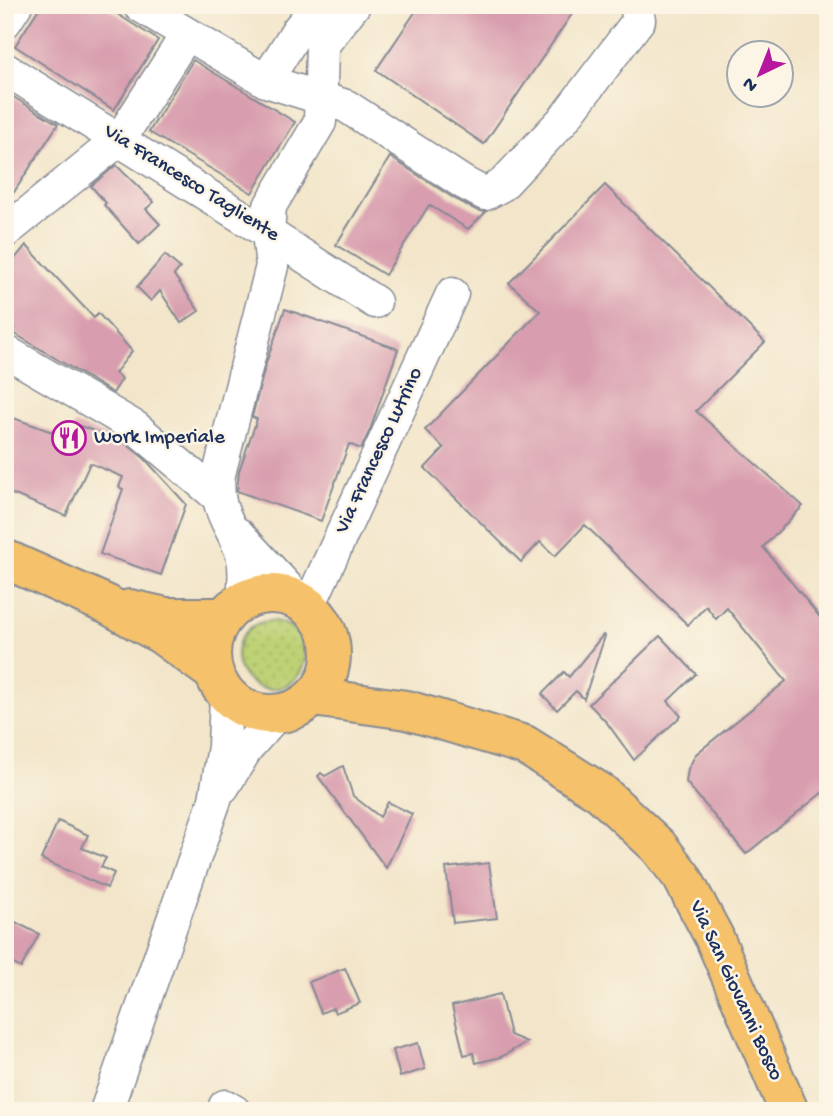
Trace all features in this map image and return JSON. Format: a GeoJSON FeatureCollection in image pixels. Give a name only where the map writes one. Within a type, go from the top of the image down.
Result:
{"type":"FeatureCollection","features":[{"type":"Feature","properties":{"kind":"main road"},"geometry":{"type":"LineString","coordinates":[[5,559],[108,605],[162,635],[220,683],[241,706],[258,713],[277,714],[290,711],[313,697],[329,670],[331,654],[324,628],[304,604],[281,595],[262,595],[233,609],[166,617],[108,605]]}},
{"type":"Feature","properties":{"kind":"main road"},"geometry":{"type":"LineString","coordinates":[[220,683],[211,653],[214,634],[233,609]]}},
{"type":"Feature","properties":{"kind":"main road"},"geometry":{"type":"LineString","coordinates":[[331,654],[359,680],[407,710]]}},
{"type":"Feature","properties":{"kind":"main road","name":"Via San Giovanni Bosco"},"geometry":{"type":"LineString","coordinates":[[313,697],[407,710],[525,745],[601,793],[658,846],[682,877],[714,937],[789,1111]]}},
{"type":"Feature","properties":{"kind":"street"},"geometry":{"type":"LineString","coordinates":[[5,22],[16,5]]}},
{"type":"Feature","properties":{"kind":"street"},"geometry":{"type":"LineString","coordinates":[[139,5],[266,81],[346,106],[485,194],[502,185],[563,120],[639,20],[636,5]]}},
{"type":"Feature","properties":{"kind":"street"},"geometry":{"type":"LineString","coordinates":[[266,81],[297,31],[318,5]]}},
{"type":"Feature","properties":{"kind":"street"},"geometry":{"type":"LineString","coordinates":[[233,609],[244,571],[242,553],[222,509],[219,474],[272,266],[268,233],[270,206],[320,122],[322,46],[354,5]]}},
{"type":"Feature","properties":{"kind":"street"},"geometry":{"type":"LineString","coordinates":[[5,232],[120,139],[187,34]]}},
{"type":"Feature","properties":{"kind":"street","name":"Via Francesco Tagliente"},"geometry":{"type":"LineString","coordinates":[[5,69],[375,302]]}},
{"type":"Feature","properties":{"kind":"street","name":"Via Francesco Lutrino"},"geometry":{"type":"LineString","coordinates":[[304,604],[452,294]]}},
{"type":"Feature","properties":{"kind":"street"},"geometry":{"type":"LineString","coordinates":[[5,351],[135,427],[222,509],[304,604]]}},
{"type":"Feature","properties":{"kind":"street"},"geometry":{"type":"LineString","coordinates":[[106,1111],[215,800],[224,747],[220,683]]}},
{"type":"Feature","properties":{"kind":"street"},"geometry":{"type":"LineString","coordinates":[[215,800],[247,748],[277,714]]}},
{"type":"Feature","properties":{"kind":"green space"},"geometry":{"type":"Polygon","coordinates":[[[271,621],[284,623],[295,631],[303,642],[303,668],[295,679],[284,687],[271,689],[258,687],[247,679],[239,668],[237,655],[239,642],[247,631],[258,623],[271,621]]]}},
{"type":"Feature","properties":{"kind":"building"},"geometry":{"type":"Polygon","coordinates":[[[41,5],[103,5],[158,40],[114,110],[15,46],[41,5]]]}},
{"type":"Feature","properties":{"kind":"building"},"geometry":{"type":"Polygon","coordinates":[[[420,5],[578,5],[484,144],[376,70],[420,5]]]}},
{"type":"Feature","properties":{"kind":"building"},"geometry":{"type":"Polygon","coordinates":[[[193,60],[295,122],[252,193],[149,132],[193,60]]]}},
{"type":"Feature","properties":{"kind":"building"},"geometry":{"type":"Polygon","coordinates":[[[5,92],[58,124],[5,206],[5,92]]]}},
{"type":"Feature","properties":{"kind":"building"},"geometry":{"type":"Polygon","coordinates":[[[390,157],[455,199],[486,212],[468,229],[429,205],[385,275],[336,245],[390,157]]]}},
{"type":"Feature","properties":{"kind":"building"},"geometry":{"type":"Polygon","coordinates":[[[116,165],[154,202],[146,209],[160,224],[139,244],[91,186],[116,165]]]}},
{"type":"Feature","properties":{"kind":"building"},"geometry":{"type":"Polygon","coordinates":[[[605,185],[765,342],[696,411],[803,506],[763,547],[828,627],[828,788],[746,854],[686,782],[688,769],[696,754],[786,681],[727,608],[716,619],[706,606],[688,625],[585,525],[555,556],[540,542],[521,562],[425,468],[444,448],[425,430],[540,311],[509,283],[605,185]]]}},
{"type":"Feature","properties":{"kind":"building"},"geometry":{"type":"Polygon","coordinates":[[[26,245],[94,318],[98,313],[132,351],[115,373],[122,379],[113,393],[12,332],[15,328],[5,321],[5,299],[11,289],[5,285],[5,271],[26,245]]]}},
{"type":"Feature","properties":{"kind":"building"},"geometry":{"type":"Polygon","coordinates":[[[165,255],[180,268],[174,275],[199,311],[181,323],[160,291],[151,301],[137,287],[165,255]]]}},
{"type":"Feature","properties":{"kind":"building"},"geometry":{"type":"Polygon","coordinates":[[[285,309],[398,349],[370,430],[361,449],[349,444],[321,521],[237,491],[239,471],[257,419],[252,417],[266,363],[285,309]]]}},
{"type":"Feature","properties":{"kind":"building"},"geometry":{"type":"Polygon","coordinates":[[[5,415],[69,438],[75,424],[125,443],[145,459],[186,504],[161,575],[100,554],[123,489],[119,487],[123,477],[90,463],[66,516],[5,491],[5,415]]]}},
{"type":"Feature","properties":{"kind":"building"},"geometry":{"type":"Polygon","coordinates":[[[603,635],[605,636],[584,699],[576,691],[557,710],[542,694],[564,672],[569,677],[603,635]]]}},
{"type":"Feature","properties":{"kind":"building"},"geometry":{"type":"Polygon","coordinates":[[[660,636],[696,674],[668,701],[681,716],[634,760],[607,723],[589,704],[660,636]]]}},
{"type":"Feature","properties":{"kind":"building"},"geometry":{"type":"Polygon","coordinates":[[[343,766],[353,796],[380,817],[388,802],[412,814],[386,868],[318,776],[321,773],[325,776],[343,766]]]}},
{"type":"Feature","properties":{"kind":"building"},"geometry":{"type":"Polygon","coordinates":[[[58,821],[88,835],[82,848],[106,858],[101,867],[114,873],[107,888],[41,859],[58,821]]]}},
{"type":"Feature","properties":{"kind":"building"},"geometry":{"type":"Polygon","coordinates":[[[489,863],[497,918],[453,923],[446,868],[489,863]]]}},
{"type":"Feature","properties":{"kind":"building"},"geometry":{"type":"Polygon","coordinates":[[[5,917],[39,934],[21,968],[5,960],[5,917]]]}},
{"type":"Feature","properties":{"kind":"building"},"geometry":{"type":"Polygon","coordinates":[[[345,968],[360,1003],[335,1013],[333,1008],[321,1013],[309,982],[345,968]]]}},
{"type":"Feature","properties":{"kind":"building"},"geometry":{"type":"Polygon","coordinates":[[[500,994],[510,1035],[527,1042],[501,1057],[476,1063],[473,1053],[464,1055],[452,1006],[500,994]]]}},
{"type":"Feature","properties":{"kind":"building"},"geometry":{"type":"Polygon","coordinates":[[[418,1043],[425,1069],[400,1077],[393,1050],[418,1043]]]}},
{"type":"Feature","properties":{"kind":"place","name":"Work Imperiale"},"geometry":{"type":"Point","coordinates":[69,438]}}]}
